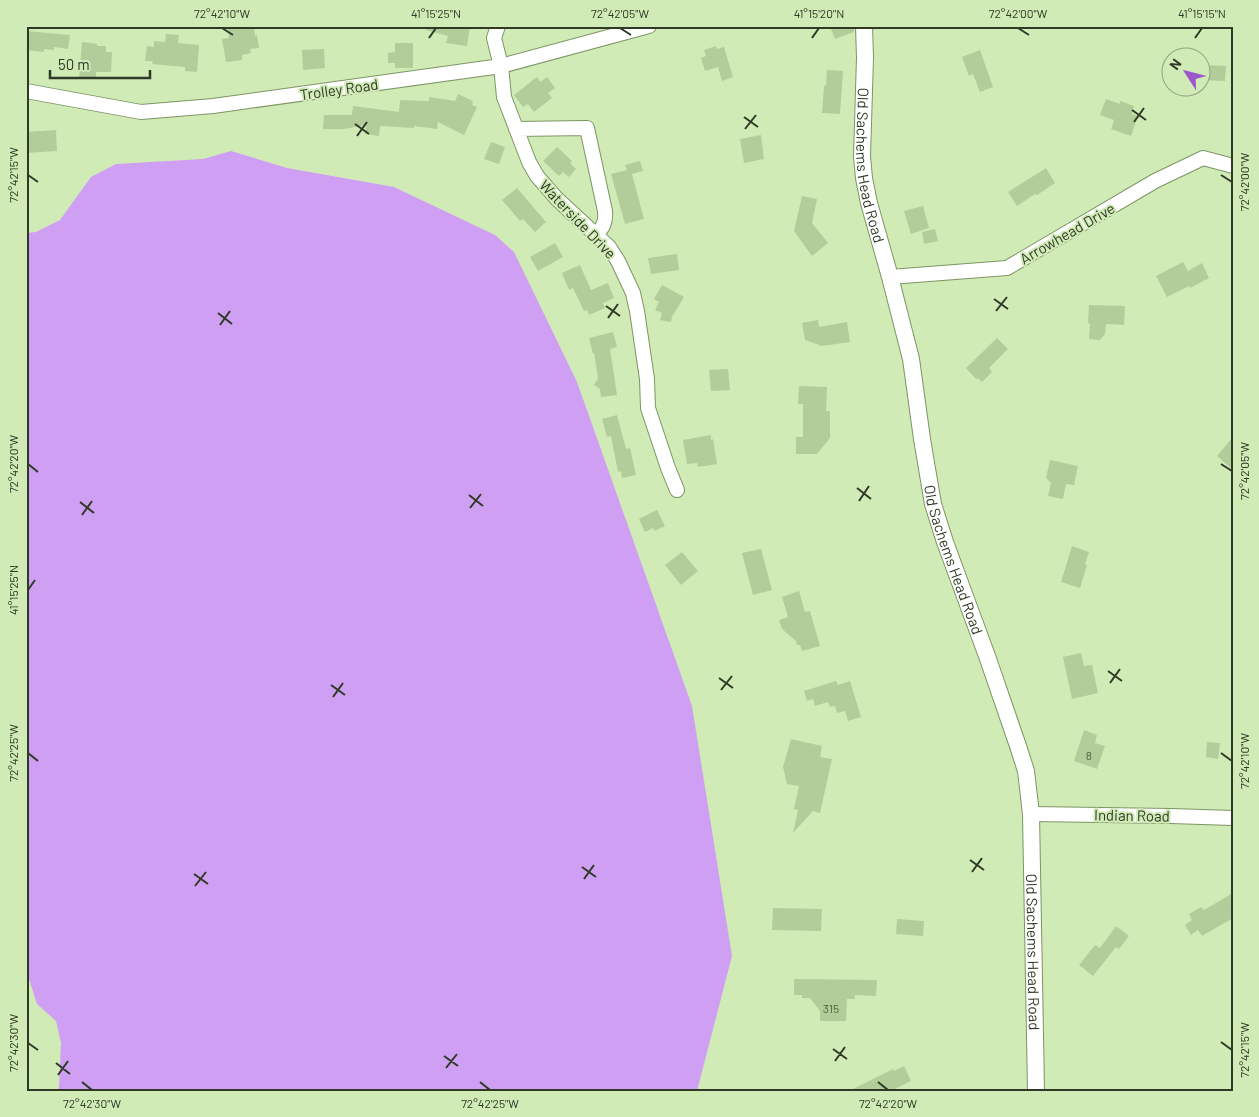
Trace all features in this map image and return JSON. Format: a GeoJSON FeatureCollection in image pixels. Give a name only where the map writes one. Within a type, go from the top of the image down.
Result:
{"type":"FeatureCollection","features":[{"type":"Feature","properties":{"kind":"street","name":"Waterside Drive"},"geometry":{"type":"LineString","coordinates":[[498,26],[494,38],[501,66],[504,97],[523,148],[537,176],[557,199],[609,247],[618,261],[633,293],[647,379],[648,408],[677,490]]}},
{"type":"Feature","properties":{"kind":"street","name":"Trolley Road"},"geometry":{"type":"LineString","coordinates":[[26,90],[141,112],[213,106],[501,66],[649,26]]}},
{"type":"Feature","properties":{"kind":"street","name":"Old Sachems Head Road"},"geometry":{"type":"LineString","coordinates":[[864,26],[862,156],[864,178],[911,359],[933,504],[945,542],[988,656],[1026,771],[1032,814],[1036,1091]]}},
{"type":"Feature","properties":{"kind":"street"},"geometry":{"type":"LineString","coordinates":[[516,129],[587,128],[606,219],[596,235]]}},
{"type":"Feature","properties":{"kind":"street","name":"Arrowhead Drive"},"geometry":{"type":"LineString","coordinates":[[890,277],[1007,268],[1155,181],[1203,158],[1233,166]]}},
{"type":"Feature","properties":{"kind":"street","name":"Indian Road"},"geometry":{"type":"LineString","coordinates":[[1032,814],[1233,818]]}},
{"type":"Feature","properties":{"kind":"shaded area"},"geometry":{"type":"Polygon","coordinates":[[[231,151],[287,168],[394,187],[495,235],[514,252],[577,382],[692,706],[732,956],[697,1091],[57,1091],[59,1087],[61,1043],[56,1021],[37,1004],[26,966],[26,233],[36,232],[60,220],[91,177],[116,164],[203,159],[231,151]]]}},
{"type":"Feature","properties":{"kind":"building"},"geometry":{"type":"Polygon","coordinates":[[[254,26],[259,48],[250,49],[251,53],[242,55],[242,60],[226,62],[222,39],[229,38],[228,29],[254,26]]]}},
{"type":"Feature","properties":{"kind":"building"},"geometry":{"type":"Polygon","coordinates":[[[427,26],[470,26],[467,46],[446,43],[448,36],[426,30],[427,26]]]}},
{"type":"Feature","properties":{"kind":"building"},"geometry":{"type":"Polygon","coordinates":[[[840,26],[854,26],[854,32],[835,39],[831,29],[840,26]]]}},
{"type":"Feature","properties":{"kind":"building"},"geometry":{"type":"Polygon","coordinates":[[[26,31],[70,35],[68,49],[54,47],[54,50],[44,49],[44,52],[26,50],[26,31]]]}},
{"type":"Feature","properties":{"kind":"building"},"geometry":{"type":"Polygon","coordinates":[[[166,34],[179,35],[178,43],[199,45],[197,72],[185,71],[185,67],[152,64],[153,61],[145,61],[147,46],[154,47],[154,41],[165,42],[166,34]]]}},
{"type":"Feature","properties":{"kind":"building"},"geometry":{"type":"Polygon","coordinates":[[[82,42],[106,46],[106,52],[112,52],[111,72],[96,72],[96,79],[79,78],[82,42]]]}},
{"type":"Feature","properties":{"kind":"building"},"geometry":{"type":"Polygon","coordinates":[[[395,43],[413,43],[413,68],[395,68],[395,63],[388,63],[388,53],[395,52],[395,43]]]}},
{"type":"Feature","properties":{"kind":"building"},"geometry":{"type":"Polygon","coordinates":[[[716,46],[717,49],[724,47],[733,77],[722,81],[718,67],[705,71],[701,58],[706,56],[704,50],[716,46]]]}},
{"type":"Feature","properties":{"kind":"building"},"geometry":{"type":"Polygon","coordinates":[[[324,49],[325,68],[303,70],[302,50],[324,49]]]}},
{"type":"Feature","properties":{"kind":"building"},"geometry":{"type":"Polygon","coordinates":[[[980,50],[993,87],[980,92],[973,74],[969,76],[962,57],[980,50]]]}},
{"type":"Feature","properties":{"kind":"building"},"geometry":{"type":"Polygon","coordinates":[[[1212,65],[1226,66],[1225,81],[1212,80],[1212,65]]]}},
{"type":"Feature","properties":{"kind":"building"},"geometry":{"type":"Polygon","coordinates":[[[827,70],[843,71],[840,114],[822,113],[827,70]]]}},
{"type":"Feature","properties":{"kind":"building"},"geometry":{"type":"Polygon","coordinates":[[[537,77],[540,82],[547,77],[555,88],[548,93],[552,98],[534,112],[528,104],[523,107],[514,95],[537,77]]]}},
{"type":"Feature","properties":{"kind":"building"},"geometry":{"type":"Polygon","coordinates":[[[458,94],[473,101],[472,105],[477,107],[464,135],[438,122],[437,129],[414,126],[414,128],[380,126],[379,136],[365,134],[366,125],[344,129],[323,129],[324,115],[352,115],[353,106],[399,112],[400,100],[429,101],[429,97],[455,101],[458,94]]]}},
{"type":"Feature","properties":{"kind":"building"},"geometry":{"type":"Polygon","coordinates":[[[1106,99],[1134,106],[1132,114],[1138,116],[1131,136],[1111,129],[1114,120],[1100,115],[1106,99]]]}},
{"type":"Feature","properties":{"kind":"building"},"geometry":{"type":"Polygon","coordinates":[[[56,130],[57,151],[26,153],[26,132],[56,130]]]}},
{"type":"Feature","properties":{"kind":"building"},"geometry":{"type":"Polygon","coordinates":[[[761,135],[764,159],[744,163],[740,139],[761,135]]]}},
{"type":"Feature","properties":{"kind":"building"},"geometry":{"type":"Polygon","coordinates":[[[491,142],[505,147],[499,164],[484,159],[491,142]]]}},
{"type":"Feature","properties":{"kind":"building"},"geometry":{"type":"Polygon","coordinates":[[[557,147],[572,161],[570,163],[576,169],[569,177],[563,172],[559,176],[543,161],[557,147]]]}},
{"type":"Feature","properties":{"kind":"building"},"geometry":{"type":"Polygon","coordinates":[[[640,161],[643,171],[632,174],[644,219],[625,224],[611,174],[627,170],[625,165],[640,161]]]}},
{"type":"Feature","properties":{"kind":"building"},"geometry":{"type":"Polygon","coordinates":[[[1046,168],[1055,183],[1017,206],[1008,192],[1046,168]]]}},
{"type":"Feature","properties":{"kind":"building"},"geometry":{"type":"Polygon","coordinates":[[[517,188],[546,222],[535,232],[523,219],[520,221],[502,200],[517,188]]]}},
{"type":"Feature","properties":{"kind":"building"},"geometry":{"type":"Polygon","coordinates":[[[802,196],[817,199],[812,223],[828,243],[812,256],[794,231],[802,196]]]}},
{"type":"Feature","properties":{"kind":"building"},"geometry":{"type":"Polygon","coordinates":[[[923,206],[929,228],[911,234],[904,211],[923,206]]]}},
{"type":"Feature","properties":{"kind":"building"},"geometry":{"type":"Polygon","coordinates":[[[935,229],[938,241],[924,244],[922,232],[935,229]]]}},
{"type":"Feature","properties":{"kind":"building"},"geometry":{"type":"Polygon","coordinates":[[[555,243],[563,257],[538,271],[530,257],[555,243]]]}},
{"type":"Feature","properties":{"kind":"building"},"geometry":{"type":"Polygon","coordinates":[[[677,254],[679,270],[651,274],[648,258],[677,254]]]}},
{"type":"Feature","properties":{"kind":"building"},"geometry":{"type":"Polygon","coordinates":[[[1183,262],[1188,271],[1202,263],[1209,278],[1167,297],[1156,276],[1183,262]]]}},
{"type":"Feature","properties":{"kind":"building"},"geometry":{"type":"Polygon","coordinates":[[[580,265],[591,290],[608,283],[614,298],[603,303],[605,308],[589,315],[587,310],[584,311],[573,288],[569,290],[562,273],[580,265]]]}},
{"type":"Feature","properties":{"kind":"building"},"geometry":{"type":"Polygon","coordinates":[[[662,285],[684,297],[671,322],[660,320],[662,313],[655,310],[659,302],[654,299],[662,285]]]}},
{"type":"Feature","properties":{"kind":"building"},"geometry":{"type":"Polygon","coordinates":[[[1089,305],[1125,306],[1124,325],[1106,324],[1105,334],[1100,340],[1089,339],[1089,305]]]}},
{"type":"Feature","properties":{"kind":"building"},"geometry":{"type":"Polygon","coordinates":[[[818,320],[819,327],[847,322],[850,342],[822,346],[805,340],[802,323],[818,320]]]}},
{"type":"Feature","properties":{"kind":"building"},"geometry":{"type":"Polygon","coordinates":[[[613,332],[617,347],[610,349],[617,395],[601,397],[600,389],[594,385],[598,378],[594,353],[589,338],[613,332]]]}},
{"type":"Feature","properties":{"kind":"building"},"geometry":{"type":"Polygon","coordinates":[[[997,338],[1008,349],[989,368],[992,372],[982,382],[978,378],[976,379],[966,368],[997,338]]]}},
{"type":"Feature","properties":{"kind":"building"},"geometry":{"type":"Polygon","coordinates":[[[728,369],[730,390],[711,391],[709,370],[728,369]]]}},
{"type":"Feature","properties":{"kind":"building"},"geometry":{"type":"Polygon","coordinates":[[[799,386],[827,387],[826,411],[830,411],[830,438],[817,454],[796,454],[796,437],[803,437],[803,404],[798,404],[799,386]]]}},
{"type":"Feature","properties":{"kind":"building"},"geometry":{"type":"Polygon","coordinates":[[[617,415],[626,449],[630,448],[636,475],[622,478],[621,471],[618,472],[611,436],[607,437],[602,419],[617,415]]]}},
{"type":"Feature","properties":{"kind":"building"},"geometry":{"type":"Polygon","coordinates":[[[711,435],[717,464],[698,467],[697,463],[687,464],[683,440],[711,435]]]}},
{"type":"Feature","properties":{"kind":"building"},"geometry":{"type":"Polygon","coordinates":[[[1233,437],[1233,470],[1217,456],[1233,437]]]}},
{"type":"Feature","properties":{"kind":"building"},"geometry":{"type":"Polygon","coordinates":[[[1050,460],[1078,466],[1074,485],[1066,484],[1063,499],[1048,496],[1051,483],[1046,478],[1050,460]]]}},
{"type":"Feature","properties":{"kind":"building"},"geometry":{"type":"Polygon","coordinates":[[[657,510],[665,526],[655,531],[653,528],[645,532],[639,519],[657,510]]]}},
{"type":"Feature","properties":{"kind":"building"},"geometry":{"type":"Polygon","coordinates":[[[1072,546],[1089,552],[1080,588],[1061,582],[1072,546]]]}},
{"type":"Feature","properties":{"kind":"building"},"geometry":{"type":"Polygon","coordinates":[[[761,549],[772,590],[753,595],[742,553],[761,549]]]}},
{"type":"Feature","properties":{"kind":"building"},"geometry":{"type":"Polygon","coordinates":[[[682,552],[698,571],[681,585],[665,565],[682,552]]]}},
{"type":"Feature","properties":{"kind":"building"},"geometry":{"type":"Polygon","coordinates":[[[799,591],[805,612],[810,611],[820,646],[802,651],[800,645],[797,645],[796,641],[782,629],[779,620],[788,617],[782,597],[799,591]]]}},
{"type":"Feature","properties":{"kind":"building"},"geometry":{"type":"Polygon","coordinates":[[[1081,653],[1084,666],[1092,665],[1098,693],[1072,699],[1063,657],[1081,653]]]}},
{"type":"Feature","properties":{"kind":"building"},"geometry":{"type":"Polygon","coordinates":[[[836,681],[838,685],[850,681],[861,717],[848,721],[845,711],[837,713],[835,706],[830,707],[828,702],[815,706],[813,699],[807,701],[804,691],[836,681]]]}},
{"type":"Feature","properties":{"kind":"building"},"geometry":{"type":"Polygon","coordinates":[[[1084,730],[1097,735],[1095,743],[1105,746],[1097,769],[1074,761],[1084,730]]]}},
{"type":"Feature","properties":{"kind":"building"},"geometry":{"type":"Polygon","coordinates":[[[791,739],[822,746],[820,757],[832,759],[820,813],[813,811],[793,833],[798,810],[794,809],[799,786],[787,784],[783,767],[791,739]]]}},
{"type":"Feature","properties":{"kind":"building"},"geometry":{"type":"Polygon","coordinates":[[[1207,742],[1220,743],[1218,759],[1206,757],[1207,742]]]}},
{"type":"Feature","properties":{"kind":"building"},"geometry":{"type":"Polygon","coordinates":[[[1233,893],[1233,918],[1202,936],[1198,930],[1191,935],[1185,925],[1192,920],[1189,914],[1201,907],[1204,910],[1233,893]]]}},
{"type":"Feature","properties":{"kind":"building"},"geometry":{"type":"Polygon","coordinates":[[[773,908],[822,909],[821,931],[772,930],[773,908]]]}},
{"type":"Feature","properties":{"kind":"building"},"geometry":{"type":"Polygon","coordinates":[[[897,919],[924,921],[923,936],[896,934],[897,919]]]}},
{"type":"Feature","properties":{"kind":"building"},"geometry":{"type":"Polygon","coordinates":[[[1116,926],[1129,936],[1119,949],[1116,947],[1093,976],[1079,965],[1095,945],[1100,948],[1116,926]]]}},
{"type":"Feature","properties":{"kind":"building"},"geometry":{"type":"Polygon","coordinates":[[[794,979],[877,980],[876,996],[855,995],[855,999],[847,999],[846,1021],[820,1021],[820,1011],[810,998],[794,995],[794,979]]]}},
{"type":"Feature","properties":{"kind":"building"},"geometry":{"type":"Polygon","coordinates":[[[904,1066],[911,1081],[891,1091],[849,1091],[893,1069],[894,1071],[904,1066]]]}}]}
